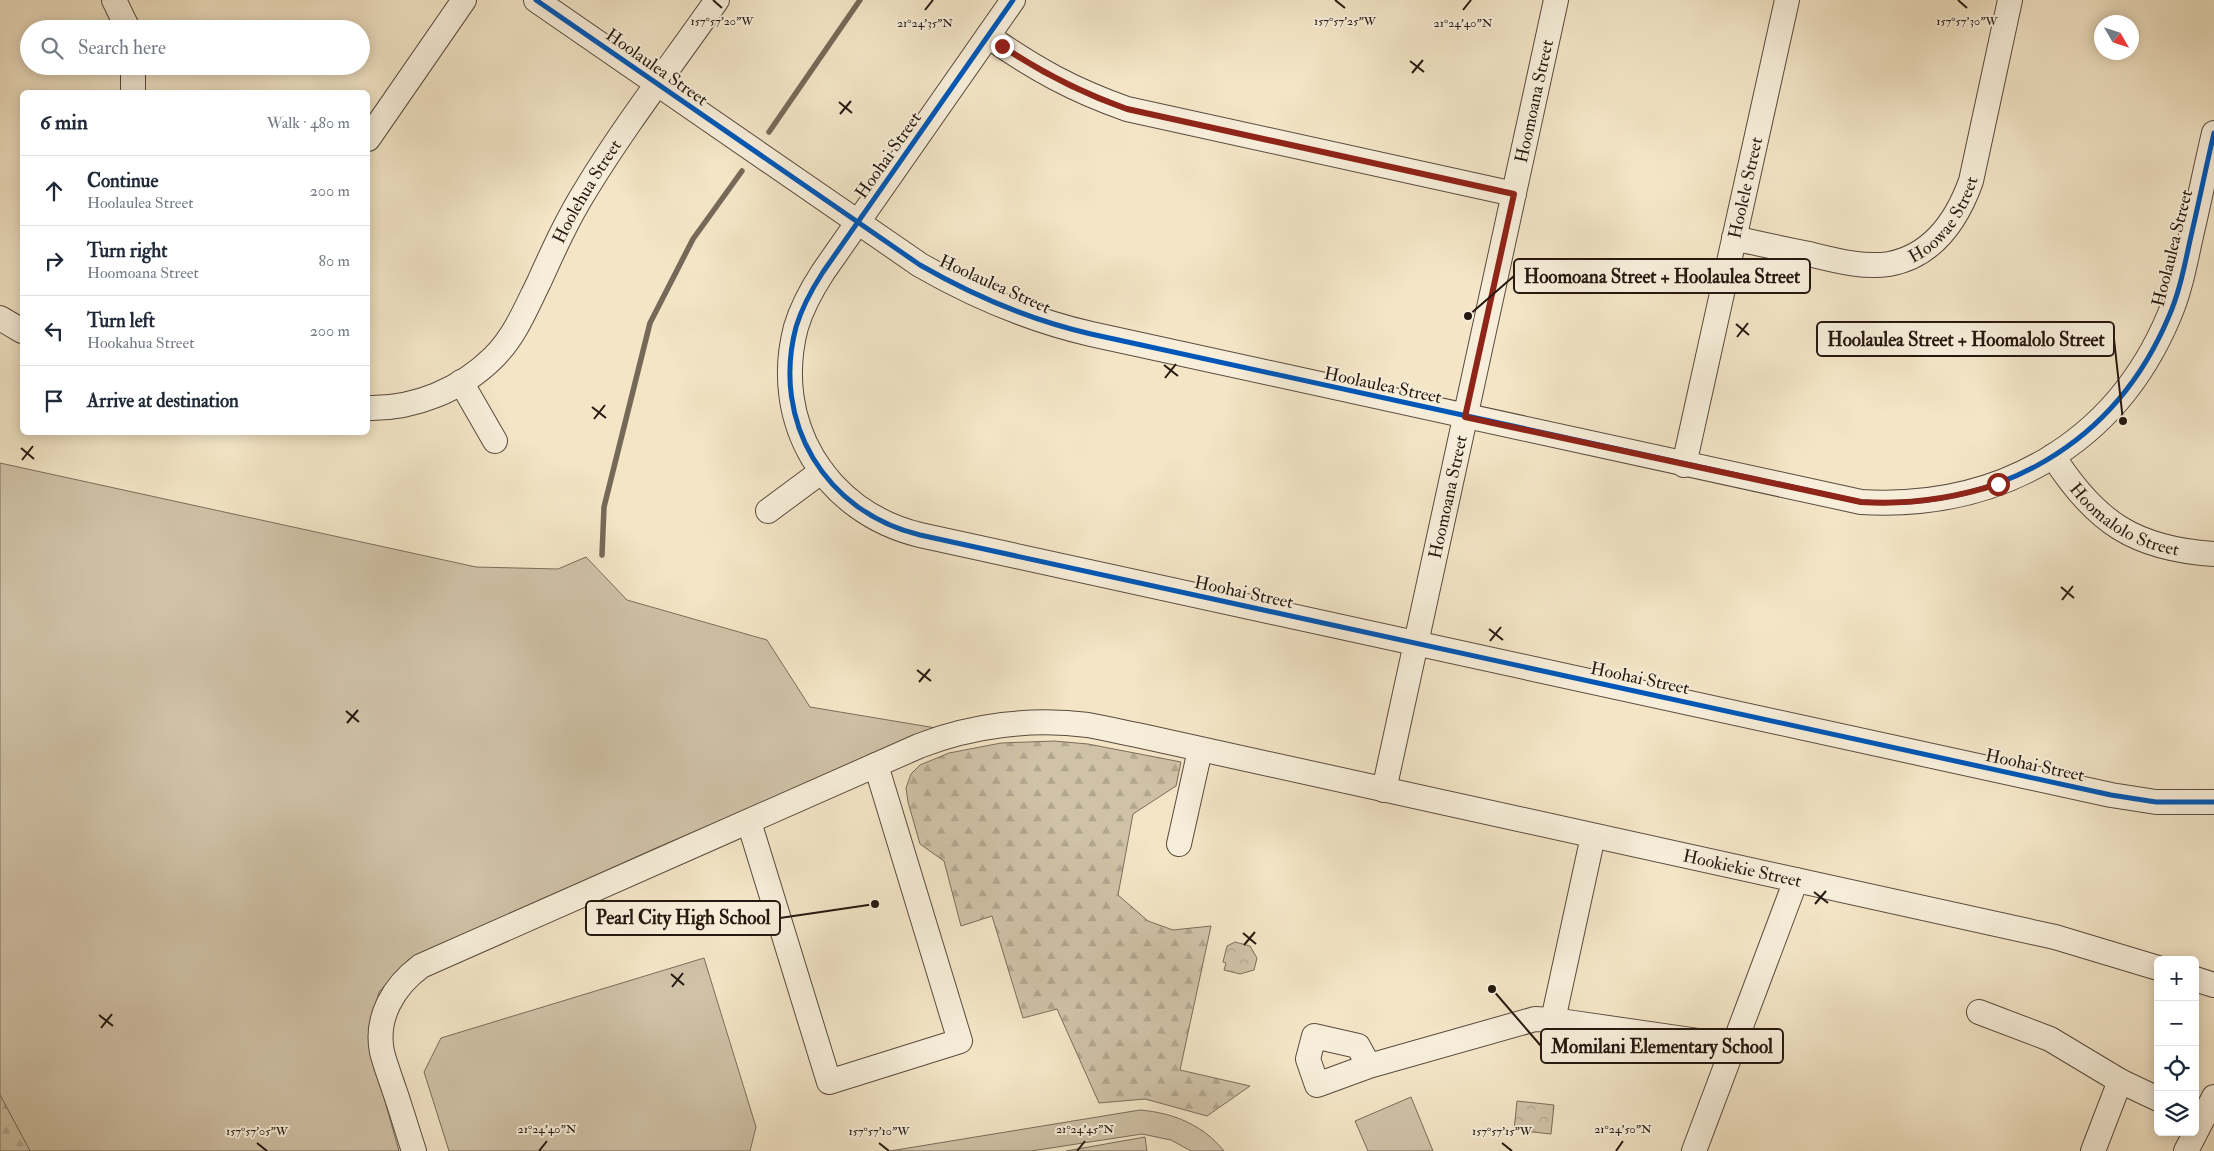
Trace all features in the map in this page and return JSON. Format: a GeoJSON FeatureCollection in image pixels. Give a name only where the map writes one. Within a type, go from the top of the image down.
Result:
{"type":"FeatureCollection","features":[{"type":"Feature","properties":{"kind":"street"},"geometry":{"type":"LineString","coordinates":[[114,0],[124,20]]}},
{"type":"Feature","properties":{"kind":"street"},"geometry":{"type":"LineString","coordinates":[[370,136],[464,0]]}},
{"type":"Feature","properties":{"kind":"street","name":"Hoolaulea Street"},"geometry":{"type":"LineString","coordinates":[[536,0],[858,223],[942,278],[1037,320],[1090,334],[1684,465],[1834,497],[1889,503],[1945,498],[1972,492],[2026,472],[2080,437],[2105,414],[2139,373],[2160,337],[2177,295],[2214,132]]}},
{"type":"Feature","properties":{"kind":"street","name":"Hoolehua Street"},"geometry":{"type":"LineString","coordinates":[[370,408],[417,403],[440,394],[481,369],[509,339],[523,316],[584,191],[717,0]]}},
{"type":"Feature","properties":{"kind":"street","name":"Hoohai Street"},"geometry":{"type":"LineString","coordinates":[[1014,0],[810,292],[796,326],[791,352],[791,398],[798,427],[812,457],[822,471],[842,494],[859,509],[874,519],[904,531],[2110,795],[2156,802],[2214,802]]}},
{"type":"Feature","properties":{"kind":"street","name":"Hoomoana Street"},"geometry":{"type":"LineString","coordinates":[[1384,790],[1556,0]]}},
{"type":"Feature","properties":{"kind":"street","name":"Hoolele Street"},"geometry":{"type":"LineString","coordinates":[[1684,465],[1787,0]]}},
{"type":"Feature","properties":{"kind":"street","name":"Hoowae Street"},"geometry":{"type":"LineString","coordinates":[[1734,238],[1846,262],[1871,264],[1888,264],[1904,260],[1937,239],[1951,224],[1962,205],[1971,181],[2010,0]]}},
{"type":"Feature","properties":{"kind":"street"},"geometry":{"type":"LineString","coordinates":[[988,36],[1048,76],[1086,94],[1127,109],[1514,194]]}},
{"type":"Feature","properties":{"kind":"street"},"geometry":{"type":"LineString","coordinates":[[133,75],[134,90]]}},
{"type":"Feature","properties":{"kind":"street"},"geometry":{"type":"LineString","coordinates":[[0,318],[20,330]]}},
{"type":"Feature","properties":{"kind":"street"},"geometry":{"type":"LineString","coordinates":[[461,382],[495,441]]}},
{"type":"Feature","properties":{"kind":"street","name":"Hoomalolo Street"},"geometry":{"type":"LineString","coordinates":[[2053,456],[2067,478],[2090,505],[2117,527],[2153,544],[2214,554]]}},
{"type":"Feature","properties":{"kind":"street"},"geometry":{"type":"LineString","coordinates":[[768,511],[822,471]]}},
{"type":"Feature","properties":{"kind":"street","name":"Hookiekie Street"},"geometry":{"type":"LineString","coordinates":[[414,1151],[382,1051],[381,1026],[385,1010],[394,993],[408,976],[421,966],[941,737],[964,730],[1004,725],[1088,725],[2055,937],[2154,967]]}},
{"type":"Feature","properties":{"kind":"street"},"geometry":{"type":"LineString","coordinates":[[1179,844],[1200,750]]}},
{"type":"Feature","properties":{"kind":"street"},"geometry":{"type":"LineString","coordinates":[[749,822],[829,1082],[960,1041],[876,765]]}},
{"type":"Feature","properties":{"kind":"street"},"geometry":{"type":"LineString","coordinates":[[1553,1020],[1593,836]]}},
{"type":"Feature","properties":{"kind":"street"},"geometry":{"type":"LineString","coordinates":[[1694,1151],[1796,880]]}},
{"type":"Feature","properties":{"kind":"street"},"geometry":{"type":"LineString","coordinates":[[2199,980],[2214,985]]}},
{"type":"Feature","properties":{"kind":"street"},"geometry":{"type":"LineString","coordinates":[[1979,1012],[2050,1039],[2120,1081],[2154,1097]]}},
{"type":"Feature","properties":{"kind":"street"},"geometry":{"type":"LineString","coordinates":[[1369,1066],[1535,1019],[1733,1046]]}},
{"type":"Feature","properties":{"kind":"street"},"geometry":{"type":"LineString","coordinates":[[2093,1151],[2120,1081]]}},
{"type":"Feature","properties":{"kind":"street"},"geometry":{"type":"LineString","coordinates":[[2199,1117],[2214,1097]]}},
{"type":"Feature","properties":{"kind":"street"},"geometry":{"type":"LineString","coordinates":[[2186,1151],[2191,1136]]}},
{"type":"Feature","properties":{"kind":"green space"},"geometry":{"type":"Polygon","coordinates":[[[0,463],[476,567],[558,569],[586,557],[627,600],[767,640],[810,707],[936,728],[656,848],[408,960],[379,992],[370,1027],[379,1080],[399,1151],[30,1151],[0,1095],[0,463]]]}},
{"type":"Feature","properties":{"kind":"green space"},"geometry":{"type":"Polygon","coordinates":[[[1054,741],[1088,744],[1181,762],[1176,786],[1133,814],[1118,895],[1148,921],[1173,930],[1211,926],[1180,1070],[1250,1086],[1207,1116],[1145,1099],[1099,1103],[1057,1009],[1023,1018],[992,916],[961,926],[944,861],[920,844],[906,788],[911,774],[920,765],[949,753],[1001,743],[1054,741]]]}},
{"type":"Feature","properties":{"kind":"green space"},"geometry":{"type":"Polygon","coordinates":[[[1235,942],[1250,946],[1257,958],[1254,970],[1240,974],[1224,970],[1226,963],[1223,962],[1227,946],[1235,942]]]}},
{"type":"Feature","properties":{"kind":"green space"},"geometry":{"type":"Polygon","coordinates":[[[704,958],[756,1127],[750,1151],[449,1151],[424,1072],[441,1038],[704,958]]]}},
{"type":"Feature","properties":{"kind":"green space"},"geometry":{"type":"Polygon","coordinates":[[[0,1095],[30,1151],[0,1151],[0,1095]]]}},
{"type":"Feature","properties":{"kind":"green space"},"geometry":{"type":"Polygon","coordinates":[[[1411,1097],[1433,1151],[1368,1151],[1355,1121],[1411,1097]]]}},
{"type":"Feature","properties":{"kind":"green space"},"geometry":{"type":"Polygon","coordinates":[[[1517,1101],[1554,1105],[1551,1134],[1514,1130],[1517,1101]]]}},
{"type":"Feature","properties":{"kind":"green space"},"geometry":{"type":"Polygon","coordinates":[[[1140,1110],[1165,1114],[1187,1122],[1207,1134],[1224,1151],[1191,1151],[1171,1140],[1142,1134],[1031,1151],[890,1151],[1140,1110]]]}},
{"type":"Feature","properties":{"kind":"green space"},"geometry":{"type":"Polygon","coordinates":[[[1145,1137],[1147,1151],[1066,1151],[1145,1137]]]}},
{"type":"Feature","properties":{"kind":"waterway"},"geometry":{"type":"LineString","coordinates":[[769,132],[860,0]]}},
{"type":"Feature","properties":{"kind":"waterway"},"geometry":{"type":"LineString","coordinates":[[602,555],[604,507],[650,323],[693,239],[742,171]]}},
{"type":"Feature","properties":{"kind":"cycle path"},"geometry":{"type":"LineString","coordinates":[[536,0],[920,265],[982,297],[1024,314],[1091,334],[1861,502],[1911,502],[1959,494],[2004,481],[2046,460],[2084,434],[2117,401],[2146,361],[2173,306],[2184,267],[2214,133]]}},
{"type":"Feature","properties":{"kind":"cycle path"},"geometry":{"type":"LineString","coordinates":[[1013,0],[823,272],[801,312],[796,327],[790,362],[791,396],[799,428],[813,458],[832,484],[857,506],[886,523],[920,535],[2111,795],[2156,802],[2214,802]]}},
{"type":"Feature","properties":{"kind":"place","name":"Hoomoana Street + Hoolaulea Street"},"geometry":{"type":"Point","coordinates":[1468,316]}},
{"type":"Feature","properties":{"kind":"place","name":"Hoolaulea Street + Hoomalolo Street"},"geometry":{"type":"Point","coordinates":[2123,421]}},
{"type":"Feature","properties":{"kind":"place","name":"Pearl City High School"},"geometry":{"type":"Point","coordinates":[875,904]}},
{"type":"Feature","properties":{"kind":"place","name":"Momilani Elementary School"},"geometry":{"type":"Point","coordinates":[1492,989]}},
{"type":"Feature","properties":{"kind":"route"},"geometry":{"type":"LineString","coordinates":[[1002,46],[1048,76],[1093,97],[1127,109],[1514,194],[1465,417],[1861,502],[1917,502],[1972,492],[1998,484]]}}]}
